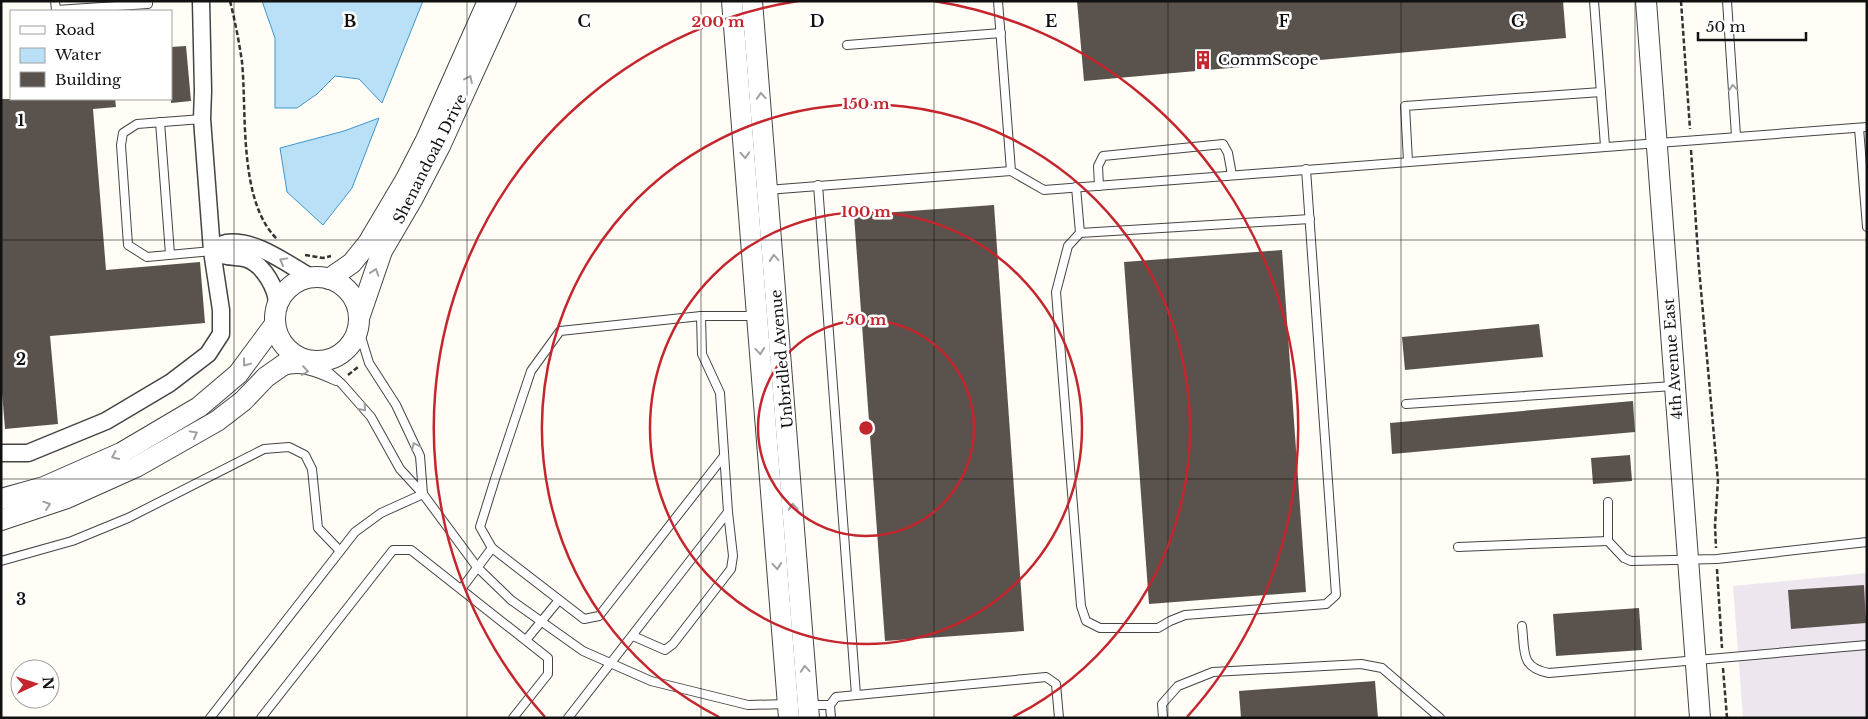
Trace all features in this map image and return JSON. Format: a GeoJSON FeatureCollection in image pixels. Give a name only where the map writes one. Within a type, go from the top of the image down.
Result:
{"type":"FeatureCollection","features":[{"type":"Feature","properties":{"kind":"street"},"geometry":{"type":"LineString","coordinates":[[1,453],[28,453],[106,421],[170,383],[208,354],[221,334],[221,310],[212,251],[202,119],[201,1]]}},
{"type":"Feature","properties":{"kind":"street","name":"Shenandoah Drive"},"geometry":{"type":"LineString","coordinates":[[321,279],[352,262],[368,242],[406,179],[426,140],[488,1]]}},
{"type":"Feature","properties":{"kind":"street","name":"Shenandoah Drive"},"geometry":{"type":"LineString","coordinates":[[358,323],[382,251],[413,198],[440,146],[506,1]]}},
{"type":"Feature","properties":{"kind":"street","name":"Unbridled Avenue"},"geometry":{"type":"LineString","coordinates":[[732,1],[758,191],[808,711]]}},
{"type":"Feature","properties":{"kind":"street","name":"Unbridled Avenue"},"geometry":{"type":"LineString","coordinates":[[752,1],[758,191],[757,316],[789,711]]}},
{"type":"Feature","properties":{"kind":"street","name":"4th Avenue East"},"geometry":{"type":"LineString","coordinates":[[1646,1],[1700,718]]}},
{"type":"Feature","properties":{"kind":"street"},"geometry":{"type":"LineString","coordinates":[[212,251],[227,256],[262,250],[321,279],[340,285],[350,294],[356,305],[358,323],[354,340],[345,350],[334,358],[316,361],[296,356],[286,348],[279,337],[276,316],[277,296],[272,283],[258,267],[250,253]]}},
{"type":"Feature","properties":{"kind":"street"},"geometry":{"type":"LineString","coordinates":[[1,499],[44,487],[121,454],[200,407],[238,374],[276,316],[282,296],[290,287],[301,281],[321,279]]}},
{"type":"Feature","properties":{"kind":"street"},"geometry":{"type":"LineString","coordinates":[[1,520],[67,498],[136,467],[217,421],[243,401],[266,377],[296,356]]}},
{"type":"Feature","properties":{"kind":"lane"},"geometry":{"type":"LineString","coordinates":[[55,1],[56,10],[148,4],[148,1]]}},
{"type":"Feature","properties":{"kind":"lane"},"geometry":{"type":"LineString","coordinates":[[998,1],[1011,171]]}},
{"type":"Feature","properties":{"kind":"lane"},"geometry":{"type":"LineString","coordinates":[[1594,1],[1605,146]]}},
{"type":"Feature","properties":{"kind":"lane"},"geometry":{"type":"LineString","coordinates":[[1727,1],[1736,136]]}},
{"type":"Feature","properties":{"kind":"lane"},"geometry":{"type":"LineString","coordinates":[[848,45],[1001,33]]}},
{"type":"Feature","properties":{"kind":"lane"},"geometry":{"type":"LineString","coordinates":[[1408,161],[1405,106],[1601,92]]}},
{"type":"Feature","properties":{"kind":"lane"},"geometry":{"type":"LineString","coordinates":[[202,119],[137,124],[123,133],[121,146],[128,245],[147,257],[212,251]]}},
{"type":"Feature","properties":{"kind":"lane"},"geometry":{"type":"LineString","coordinates":[[160,122],[170,254]]}},
{"type":"Feature","properties":{"kind":"lane"},"geometry":{"type":"LineString","coordinates":[[758,191],[1011,171],[1044,190],[1863,127],[1867,227]]}},
{"type":"Feature","properties":{"kind":"lane"},"geometry":{"type":"LineString","coordinates":[[1099,186],[1098,166],[1103,156],[1223,144],[1228,153],[1232,175]]}},
{"type":"Feature","properties":{"kind":"lane"},"geometry":{"type":"LineString","coordinates":[[1306,169],[1310,219],[1336,595],[1326,604],[1185,615],[1170,620],[1158,628],[1100,628],[1086,621],[1081,606],[1056,292],[1068,246],[1080,233],[1310,219]]}},
{"type":"Feature","properties":{"kind":"lane"},"geometry":{"type":"LineString","coordinates":[[818,185],[856,695]]}},
{"type":"Feature","properties":{"kind":"lane"},"geometry":{"type":"LineString","coordinates":[[1076,187],[1080,233]]}},
{"type":"Feature","properties":{"kind":"lane"},"geometry":{"type":"LineString","coordinates":[[724,456],[599,616],[584,619],[492,548],[480,527],[494,478],[531,370],[560,331],[701,316],[757,316]]}},
{"type":"Feature","properties":{"kind":"lane"},"geometry":{"type":"LineString","coordinates":[[632,636],[665,650],[673,644],[731,569],[733,556],[720,393],[702,354],[701,316]]}},
{"type":"Feature","properties":{"kind":"lane"},"geometry":{"type":"LineString","coordinates":[[358,323],[369,363],[396,405],[420,456],[423,494]]}},
{"type":"Feature","properties":{"kind":"lane"},"geometry":{"type":"LineString","coordinates":[[316,361],[342,384],[371,417],[400,470],[423,494],[477,567],[511,600],[583,651],[652,681],[748,705],[789,711],[808,711],[830,706]]}},
{"type":"Feature","properties":{"kind":"lane"},"geometry":{"type":"LineString","coordinates":[[266,377],[291,369],[312,371],[342,384]]}},
{"type":"Feature","properties":{"kind":"lane"},"geometry":{"type":"LineString","coordinates":[[1406,404],[1675,386]]}},
{"type":"Feature","properties":{"kind":"lane"},"geometry":{"type":"LineString","coordinates":[[1,561],[72,541],[128,518],[264,449],[289,447],[305,455],[312,469],[318,528],[340,551]]}},
{"type":"Feature","properties":{"kind":"lane"},"geometry":{"type":"LineString","coordinates":[[210,718],[355,532],[381,513],[423,494]]}},
{"type":"Feature","properties":{"kind":"lane"},"geometry":{"type":"LineString","coordinates":[[1608,502],[1608,541],[1624,558],[1631,561],[1716,559],[1867,542]]}},
{"type":"Feature","properties":{"kind":"lane"},"geometry":{"type":"LineString","coordinates":[[568,718],[612,664],[728,512]]}},
{"type":"Feature","properties":{"kind":"lane"},"geometry":{"type":"LineString","coordinates":[[1458,547],[1608,541]]}},
{"type":"Feature","properties":{"kind":"lane"},"geometry":{"type":"LineString","coordinates":[[462,588],[492,548]]}},
{"type":"Feature","properties":{"kind":"lane"},"geometry":{"type":"LineString","coordinates":[[261,718],[394,550],[411,550],[462,588],[548,658],[548,674],[513,718]]}},
{"type":"Feature","properties":{"kind":"lane"},"geometry":{"type":"LineString","coordinates":[[526,640],[559,600]]}},
{"type":"Feature","properties":{"kind":"lane"},"geometry":{"type":"LineString","coordinates":[[1522,626],[1527,661],[1532,668],[1549,673],[1867,645]]}},
{"type":"Feature","properties":{"kind":"lane"},"geometry":{"type":"LineString","coordinates":[[1163,718],[1162,704],[1178,686],[1213,672],[1361,664],[1382,668],[1440,718]]}},
{"type":"Feature","properties":{"kind":"lane"},"geometry":{"type":"LineString","coordinates":[[831,718],[830,706],[836,697],[1046,677],[1056,684],[1060,718]]}},
{"type":"Feature","properties":{"kind":"path"},"geometry":{"type":"LineString","coordinates":[[230,1],[238,34],[242,63],[250,184],[263,219],[279,241]]}},
{"type":"Feature","properties":{"kind":"path"},"geometry":{"type":"LineString","coordinates":[[1701,272],[1718,480],[1715,525],[1716,559],[1727,718]]}},
{"type":"Feature","properties":{"kind":"path"},"geometry":{"type":"LineString","coordinates":[[347,376],[358,367]]}},
{"type":"Feature","properties":{"kind":"shaded area"},"geometry":{"type":"Polygon","coordinates":[[[1867,573],[1867,718],[1743,718],[1733,586],[1867,573]]]}},
{"type":"Feature","properties":{"kind":"water"},"geometry":{"type":"Polygon","coordinates":[[[262,1],[423,1],[382,103],[359,79],[335,76],[317,94],[297,108],[275,108],[275,38],[262,1]]]}},
{"type":"Feature","properties":{"kind":"water"},"geometry":{"type":"Polygon","coordinates":[[[379,118],[352,188],[323,225],[287,192],[280,148],[344,131],[379,118]]]}},
{"type":"Feature","properties":{"kind":"building","name":"CommScope"},"geometry":{"type":"Polygon","coordinates":[[[1077,1],[1563,1],[1566,38],[1084,81],[1077,1]]]}},
{"type":"Feature","properties":{"kind":"building"},"geometry":{"type":"Polygon","coordinates":[[[186,46],[191,101],[171,103],[172,47],[186,46]]]}},
{"type":"Feature","properties":{"kind":"building"},"geometry":{"type":"Polygon","coordinates":[[[1,99],[115,100],[116,107],[93,109],[106,270],[200,262],[205,323],[50,336],[58,424],[5,429],[1,380],[1,99]]]}},
{"type":"Feature","properties":{"kind":"building"},"geometry":{"type":"Polygon","coordinates":[[[994,205],[1024,631],[885,641],[854,215],[994,205]]]}},
{"type":"Feature","properties":{"kind":"building"},"geometry":{"type":"Polygon","coordinates":[[[1282,250],[1306,592],[1149,604],[1124,262],[1282,250]]]}},
{"type":"Feature","properties":{"kind":"building"},"geometry":{"type":"Polygon","coordinates":[[[1539,324],[1543,357],[1405,370],[1402,337],[1539,324]]]}},
{"type":"Feature","properties":{"kind":"building"},"geometry":{"type":"Polygon","coordinates":[[[1633,401],[1635,432],[1392,454],[1390,423],[1633,401]]]}},
{"type":"Feature","properties":{"kind":"building"},"geometry":{"type":"Polygon","coordinates":[[[1630,455],[1632,481],[1593,484],[1591,458],[1630,455]]]}},
{"type":"Feature","properties":{"kind":"building"},"geometry":{"type":"Polygon","coordinates":[[[1864,585],[1866,623],[1791,629],[1788,590],[1864,585]]]}},
{"type":"Feature","properties":{"kind":"building"},"geometry":{"type":"Polygon","coordinates":[[[1639,608],[1642,650],[1556,656],[1553,614],[1639,608]]]}},
{"type":"Feature","properties":{"kind":"building"},"geometry":{"type":"Polygon","coordinates":[[[1375,681],[1378,718],[1241,718],[1239,691],[1375,681]]]}},
{"type":"Feature","properties":{"kind":"place","name":"CommScope"},"geometry":{"type":"Point","coordinates":[1203,60]}}]}
